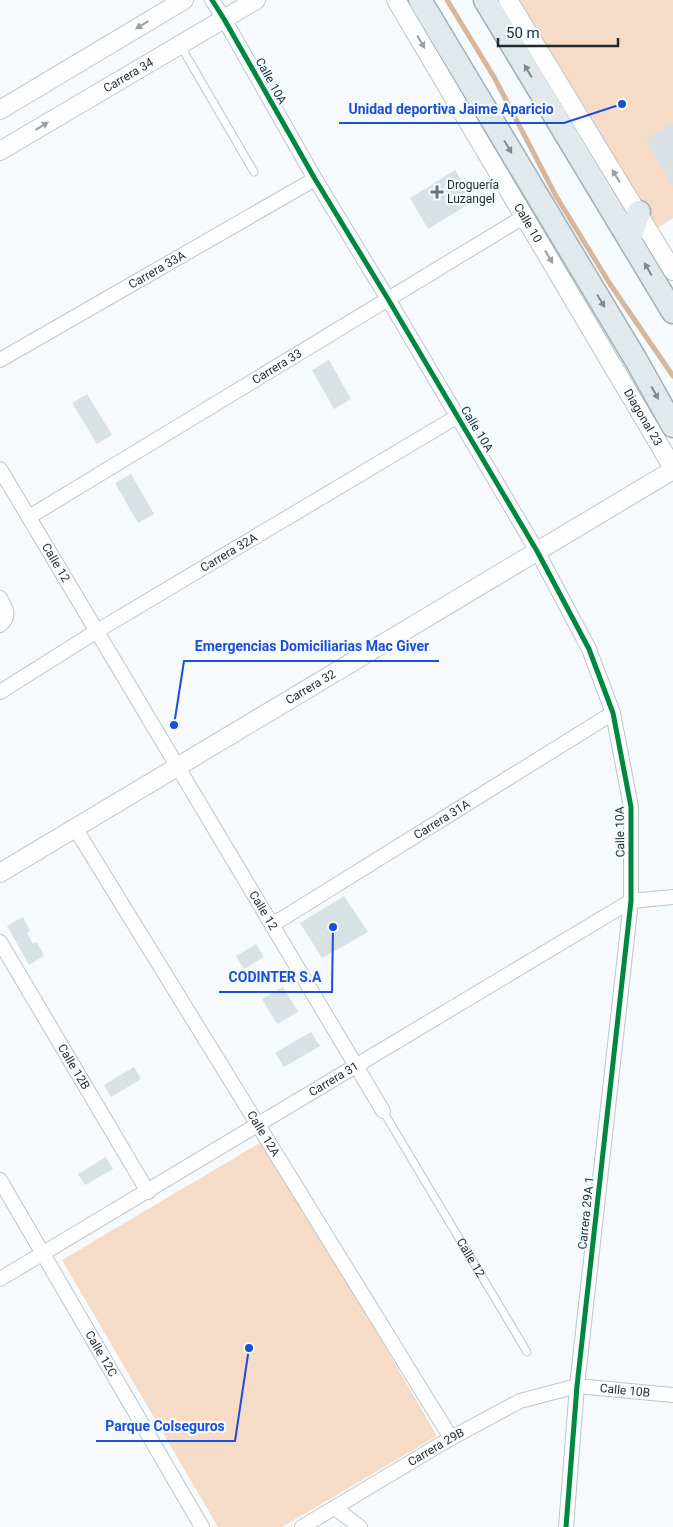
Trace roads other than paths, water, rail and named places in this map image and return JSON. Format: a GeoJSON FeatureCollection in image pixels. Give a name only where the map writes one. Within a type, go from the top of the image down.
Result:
{"type":"FeatureCollection","features":[{"type":"Feature","properties":{"kind":"main road","name":"Calle 10"},"geometry":{"type":"LineString","coordinates":[[420,0],[636,360],[673,426]]}},
{"type":"Feature","properties":{"kind":"main road"},"geometry":{"type":"LineString","coordinates":[[485,0],[673,312]]}},
{"type":"Feature","properties":{"kind":"main road"},"geometry":{"type":"LineString","coordinates":[[610,205],[637,210],[630,238]]}},
{"type":"Feature","properties":{"kind":"street"},"geometry":{"type":"LineString","coordinates":[[0,110],[184,0]]}},
{"type":"Feature","properties":{"kind":"street","name":"Calle 10A"},"geometry":{"type":"LineString","coordinates":[[212,0],[315,179],[537,551],[589,648],[613,714],[631,807],[631,901]]}},
{"type":"Feature","properties":{"kind":"street","name":"Carrera 34"},"geometry":{"type":"LineString","coordinates":[[0,151],[256,0]]}},
{"type":"Feature","properties":{"kind":"street","name":"Calle 10"},"geometry":{"type":"LineString","coordinates":[[396,0],[614,367]]}},
{"type":"Feature","properties":{"kind":"street"},"geometry":{"type":"LineString","coordinates":[[508,0],[673,271]]}},
{"type":"Feature","properties":{"kind":"street","name":"Carrera 33A"},"geometry":{"type":"LineString","coordinates":[[0,360],[315,179]]}},
{"type":"Feature","properties":{"kind":"street","name":"Carrera 33"},"geometry":{"type":"LineString","coordinates":[[29,517],[525,216]]}},
{"type":"Feature","properties":{"kind":"street","name":"Diagonal 23"},"geometry":{"type":"LineString","coordinates":[[614,367],[673,469]]}},
{"type":"Feature","properties":{"kind":"street","name":"Carrera 32A"},"geometry":{"type":"LineString","coordinates":[[0,692],[97,631],[458,416]]}},
{"type":"Feature","properties":{"kind":"street","name":"Calle 12"},"geometry":{"type":"LineString","coordinates":[[0,469],[383,1111]]}},
{"type":"Feature","properties":{"kind":"street","name":"Carrera 32"},"geometry":{"type":"LineString","coordinates":[[0,872],[673,469]]}},
{"type":"Feature","properties":{"kind":"street"},"geometry":{"type":"LineString","coordinates":[[0,598],[7,612],[7,618],[0,625]]}},
{"type":"Feature","properties":{"kind":"street","name":"Carrera 31A"},"geometry":{"type":"LineString","coordinates":[[272,925],[613,714]]}},
{"type":"Feature","properties":{"kind":"street","name":"Calle 12A"},"geometry":{"type":"LineString","coordinates":[[75,828],[451,1438]]}},
{"type":"Feature","properties":{"kind":"street","name":"Carrera 31"},"geometry":{"type":"LineString","coordinates":[[0,1279],[631,901],[673,898]]}},
{"type":"Feature","properties":{"kind":"street","name":"Carrera 29A 1"},"geometry":{"type":"LineString","coordinates":[[566,1527],[577,1386],[631,901]]}},
{"type":"Feature","properties":{"kind":"street","name":"Calle 12B"},"geometry":{"type":"LineString","coordinates":[[0,942],[148,1192]]}},
{"type":"Feature","properties":{"kind":"street","name":"Calle 12C"},"geometry":{"type":"LineString","coordinates":[[0,1180],[202,1527]]}},
{"type":"Feature","properties":{"kind":"street","name":"Calle 10B"},"geometry":{"type":"LineString","coordinates":[[577,1386],[673,1395]]}},
{"type":"Feature","properties":{"kind":"street","name":"Carrera 29B"},"geometry":{"type":"LineString","coordinates":[[302,1527],[451,1438],[520,1401],[577,1386]]}},
{"type":"Feature","properties":{"kind":"street"},"geometry":{"type":"LineString","coordinates":[[334,1508],[360,1527]]}},
{"type":"Feature","properties":{"kind":"lane"},"geometry":{"type":"LineString","coordinates":[[180,45],[254,172]]}},
{"type":"Feature","properties":{"kind":"lane","name":"Calle 12"},"geometry":{"type":"LineString","coordinates":[[383,1111],[527,1352]]}},
{"type":"Feature","properties":{"kind":"waterway"},"geometry":{"type":"LineString","coordinates":[[447,0],[494,77],[556,196],[610,284],[673,376]]}},
{"type":"Feature","properties":{"kind":"place","name":"Unidad deportiva Jaime Aparicio"},"geometry":{"type":"Point","coordinates":[622,104]}},
{"type":"Feature","properties":{"kind":"place","name":"Droguería Luzangel"},"geometry":{"type":"Point","coordinates":[437,192]}},
{"type":"Feature","properties":{"kind":"place","name":"Emergencias Domiciliarias Mac Giver"},"geometry":{"type":"Point","coordinates":[174,725]}},
{"type":"Feature","properties":{"kind":"place","name":"CODINTER S.A"},"geometry":{"type":"Point","coordinates":[333,927]}},
{"type":"Feature","properties":{"kind":"place","name":"Parque Colseguros"},"geometry":{"type":"Point","coordinates":[249,1348]}}]}
